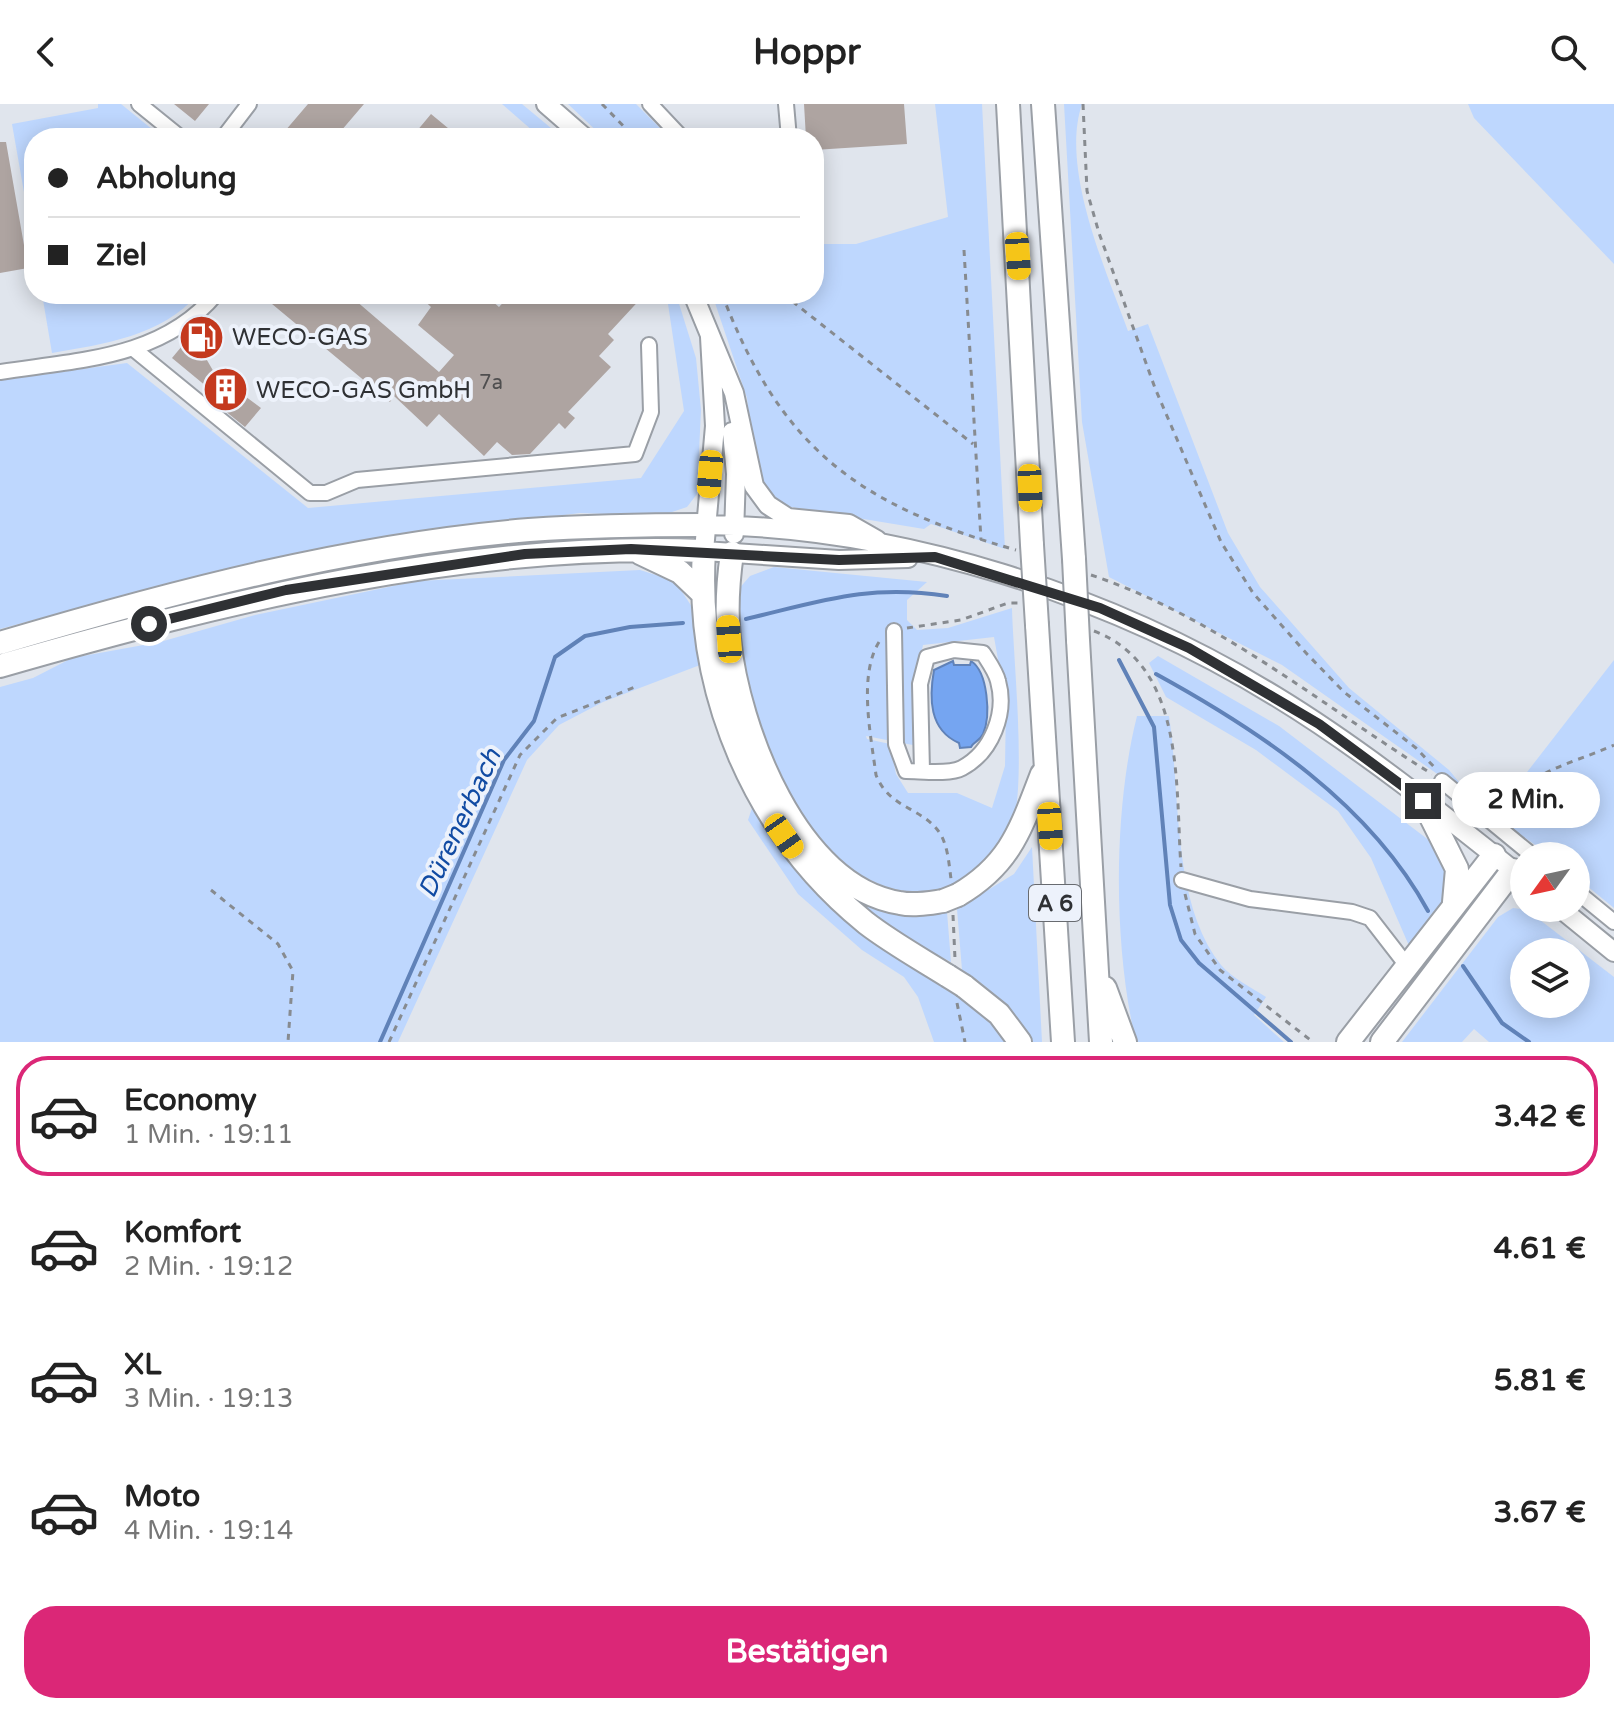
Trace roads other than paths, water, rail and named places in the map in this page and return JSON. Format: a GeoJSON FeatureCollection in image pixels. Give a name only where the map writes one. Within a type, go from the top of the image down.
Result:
{"type":"FeatureCollection","features":[{"type":"Feature","properties":{"kind":"highway","name":"A 6"},"geometry":{"type":"LineString","coordinates":[[1008,104],[1063,1042]]}},
{"type":"Feature","properties":{"kind":"highway","name":"A 6"},"geometry":{"type":"LineString","coordinates":[[1043,104],[1074,559],[1084,634],[1101,1042]]}},
{"type":"Feature","properties":{"kind":"highway"},"geometry":{"type":"LineString","coordinates":[[0,643],[111,610],[341,557],[526,531],[705,525]]}},
{"type":"Feature","properties":{"kind":"highway"},"geometry":{"type":"LineString","coordinates":[[631,549],[680,572],[701,592]]}},
{"type":"Feature","properties":{"kind":"highway"},"geometry":{"type":"LineString","coordinates":[[0,666],[286,590],[525,554],[631,549],[704,551],[701,592],[722,711],[738,753],[775,823],[794,850],[840,900],[868,924],[999,1014],[1020,1042]]}},
{"type":"Feature","properties":{"kind":"highway"},"geometry":{"type":"LineString","coordinates":[[732,553],[727,610],[741,704],[753,745],[790,813],[827,863],[848,881],[874,896],[901,903],[951,898],[979,883],[1005,857],[1046,765]]}},
{"type":"Feature","properties":{"kind":"highway"},"geometry":{"type":"LineString","coordinates":[[1423,801],[1457,869],[1454,902]]}},
{"type":"Feature","properties":{"kind":"highway"},"geometry":{"type":"LineString","coordinates":[[1348,1042],[1408,967],[1454,902],[1494,855]]}},
{"type":"Feature","properties":{"kind":"highway"},"geometry":{"type":"LineString","coordinates":[[1382,1042],[1510,886]]}},
{"type":"Feature","properties":{"kind":"highway"},"geometry":{"type":"LineString","coordinates":[[1097,964],[1125,1042]]}},
{"type":"Feature","properties":{"kind":"main road"},"geometry":{"type":"LineString","coordinates":[[546,104],[574,128]]}},
{"type":"Feature","properties":{"kind":"main road"},"geometry":{"type":"LineString","coordinates":[[697,304],[734,393],[754,486],[768,505],[788,518],[849,524],[886,546]]}},
{"type":"Feature","properties":{"kind":"main road"},"geometry":{"type":"LineString","coordinates":[[710,337],[715,426],[704,551],[839,560],[935,557]]}},
{"type":"Feature","properties":{"kind":"main road"},"geometry":{"type":"LineString","coordinates":[[718,359],[731,417],[736,474],[736,525],[732,553]]}},
{"type":"Feature","properties":{"kind":"main road"},"geometry":{"type":"LineString","coordinates":[[705,525],[736,525],[886,546],[935,557],[1100,608],[1189,648],[1319,724],[1510,868]]}},
{"type":"Feature","properties":{"kind":"main road"},"geometry":{"type":"LineString","coordinates":[[1577,922],[1614,952]]}},
{"type":"Feature","properties":{"kind":"street"},"geometry":{"type":"LineString","coordinates":[[139,104],[169,128]]}},
{"type":"Feature","properties":{"kind":"street"},"geometry":{"type":"LineString","coordinates":[[231,128],[249,104]]}},
{"type":"Feature","properties":{"kind":"street"},"geometry":{"type":"LineString","coordinates":[[650,104],[673,128]]}},
{"type":"Feature","properties":{"kind":"street"},"geometry":{"type":"LineString","coordinates":[[786,104],[788,128]]}},
{"type":"Feature","properties":{"kind":"street"},"geometry":{"type":"LineString","coordinates":[[0,372],[135,350],[176,331],[205,304]]}},
{"type":"Feature","properties":{"kind":"street"},"geometry":{"type":"LineString","coordinates":[[135,350],[310,493],[326,493],[357,480],[635,454],[651,412],[649,345]]}},
{"type":"Feature","properties":{"kind":"street"},"geometry":{"type":"LineString","coordinates":[[894,631],[896,744],[906,771],[922,771],[961,770],[988,746],[1000,717],[998,681],[983,653],[954,650],[927,657],[920,684],[922,771]]}},
{"type":"Feature","properties":{"kind":"street"},"geometry":{"type":"LineString","coordinates":[[1442,781],[1517,842]]}},
{"type":"Feature","properties":{"kind":"street"},"geometry":{"type":"LineString","coordinates":[[1182,880],[1250,899],[1304,909],[1352,912],[1370,918],[1408,967]]}},
{"type":"Feature","properties":{"kind":"street"},"geometry":{"type":"LineString","coordinates":[[1590,902],[1614,922]]}},
{"type":"Feature","properties":{"kind":"water"},"geometry":{"type":"Polygon","coordinates":[[[953,661],[954,665],[970,665],[971,661],[984,684],[987,706],[985,726],[981,737],[971,747],[960,748],[959,743],[942,730],[933,712],[934,670],[953,661]]]}},
{"type":"Feature","properties":{"kind":"waterway","name":"Dürenerbach"},"geometry":{"type":"LineString","coordinates":[[746,619],[869,593],[947,596]]}},
{"type":"Feature","properties":{"kind":"waterway","name":"Dürenerbach"},"geometry":{"type":"LineString","coordinates":[[380,1042],[504,760],[534,721],[555,657],[585,636],[630,627],[683,623]]}},
{"type":"Feature","properties":{"kind":"waterway"},"geometry":{"type":"LineString","coordinates":[[1119,660],[1154,727],[1170,905],[1181,940],[1199,963],[1291,1042]]}},
{"type":"Feature","properties":{"kind":"waterway","name":"Dürenerbach"},"geometry":{"type":"LineString","coordinates":[[1156,674],[1272,746],[1344,804],[1404,872],[1428,911]]}},
{"type":"Feature","properties":{"kind":"waterway","name":"Dürenerbach"},"geometry":{"type":"LineString","coordinates":[[1463,966],[1502,1023],[1529,1042]]}},
{"type":"Feature","properties":{"kind":"place","name":"WECO-GAS"},"geometry":{"type":"Point","coordinates":[201,337]}},
{"type":"Feature","properties":{"kind":"place","name":"WECO-GAS GmbH"},"geometry":{"type":"Point","coordinates":[225,390]}}]}
